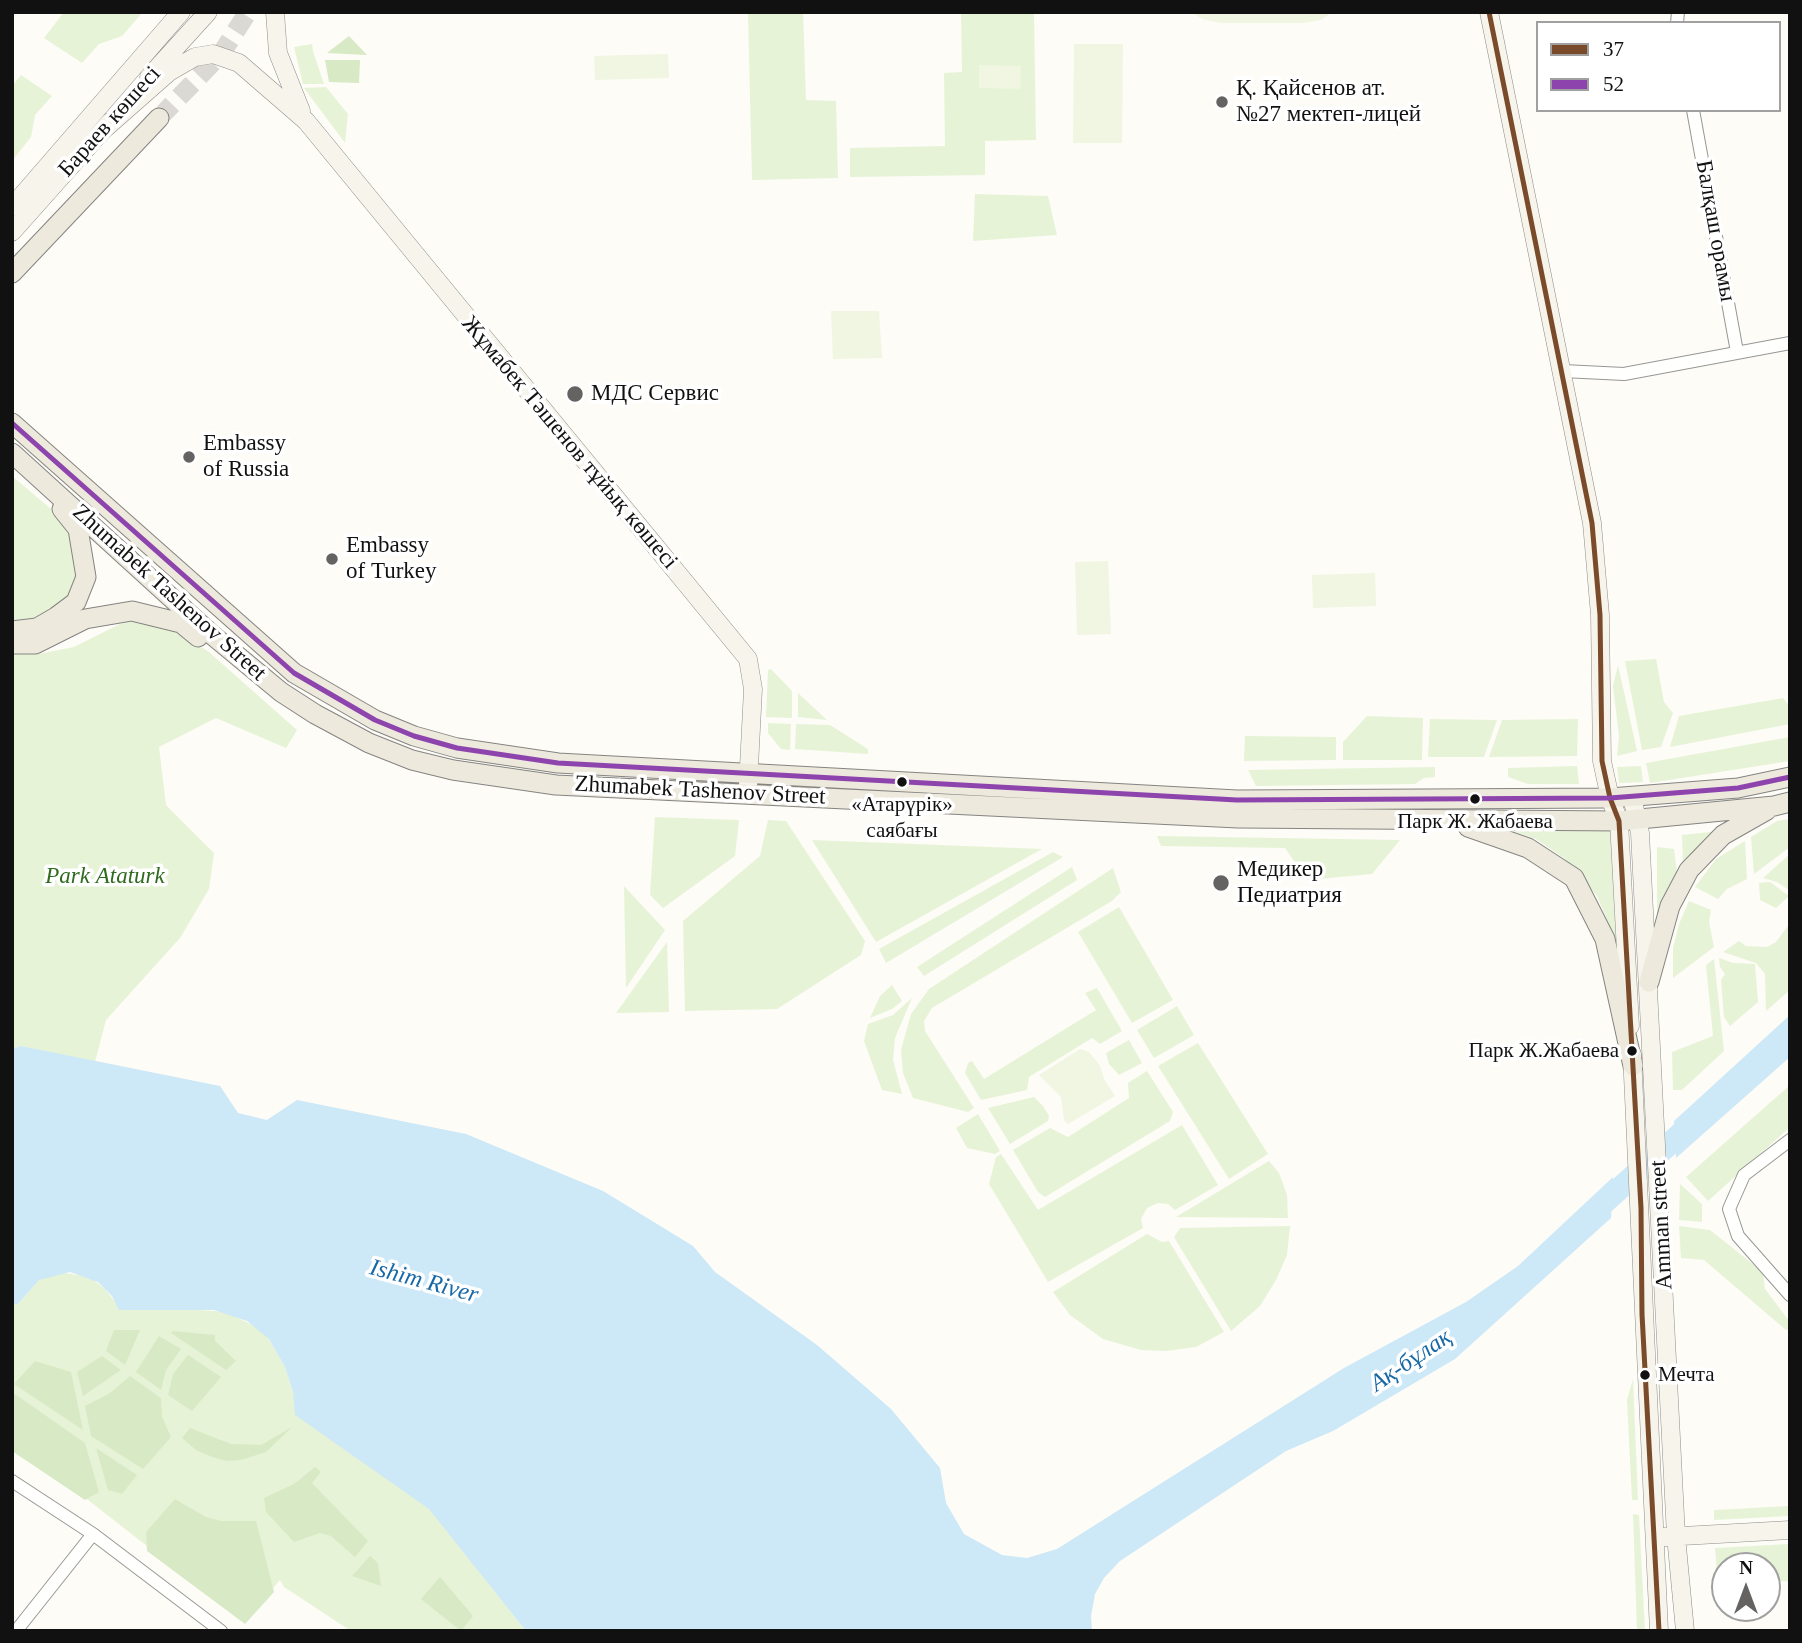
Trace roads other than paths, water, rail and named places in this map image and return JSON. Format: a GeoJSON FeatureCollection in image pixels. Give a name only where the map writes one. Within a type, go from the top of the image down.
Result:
{"type":"FeatureCollection","features":[{"type":"Feature","properties":{"kind":"main road"},"geometry":{"type":"LineString","coordinates":[[12,206],[181,12]]}},
{"type":"Feature","properties":{"kind":"main road","name":"Бараев көшесі"},"geometry":{"type":"LineString","coordinates":[[12,232],[208,12]]}},
{"type":"Feature","properties":{"kind":"main road"},"geometry":{"type":"LineString","coordinates":[[275,12],[276,42],[283,72],[306,121]]}},
{"type":"Feature","properties":{"kind":"main road"},"geometry":{"type":"LineString","coordinates":[[1489,12],[1592,523],[1600,615],[1602,761],[1609,798],[1619,821]]}},
{"type":"Feature","properties":{"kind":"main road"},"geometry":{"type":"LineString","coordinates":[[102,131],[177,67],[195,57],[214,54],[240,63],[306,121]]}},
{"type":"Feature","properties":{"kind":"main road"},"geometry":{"type":"LineString","coordinates":[[12,273],[159,118]]}},
{"type":"Feature","properties":{"kind":"main road","name":"Жұмабек Тәшенов тұйық көшесі"},"geometry":{"type":"LineString","coordinates":[[306,121],[748,659],[753,689],[747,793]]}},
{"type":"Feature","properties":{"kind":"main road","name":"Zhumabek Tashenov Street"},"geometry":{"type":"LineString","coordinates":[[12,423],[294,673],[375,720],[414,736],[509,758],[1237,800],[1609,798],[1738,788],[1790,777]]}},
{"type":"Feature","properties":{"kind":"main road"},"geometry":{"type":"LineString","coordinates":[[12,631],[37,628],[56,617],[76,602],[86,577],[78,529],[19,459]]}},
{"type":"Feature","properties":{"kind":"main road","name":"Zhumabek Tashenov Street"},"geometry":{"type":"LineString","coordinates":[[19,459],[242,662],[315,714],[369,743],[412,760],[466,773],[556,785],[1238,818],[1619,821],[1782,804]]}},
{"type":"Feature","properties":{"kind":"main road"},"geometry":{"type":"LineString","coordinates":[[12,644],[35,644],[85,620],[132,611],[156,615],[181,624],[259,687],[315,714]]}},
{"type":"Feature","properties":{"kind":"main road","name":"Amman street"},"geometry":{"type":"LineString","coordinates":[[1632,797],[1639,819],[1657,1122],[1676,1536],[1685,1631]]}},
{"type":"Feature","properties":{"kind":"main road"},"geometry":{"type":"LineString","coordinates":[[1649,982],[1670,906],[1689,870],[1723,835],[1782,804]]}},
{"type":"Feature","properties":{"kind":"main road"},"geometry":{"type":"LineString","coordinates":[[1444,820],[1491,833],[1528,848],[1574,878],[1605,939],[1633,1066]]}},
{"type":"Feature","properties":{"kind":"main road","name":"Amman street"},"geometry":{"type":"LineString","coordinates":[[1619,821],[1641,1208],[1642,1314],[1659,1631]]}},
{"type":"Feature","properties":{"kind":"main road"},"geometry":{"type":"LineString","coordinates":[[1655,1537],[1790,1530]]}},
{"type":"Feature","properties":{"kind":"street","name":"Балқаш орамы"},"geometry":{"type":"LineString","coordinates":[[1693,112],[1738,352]]}},
{"type":"Feature","properties":{"kind":"street"},"geometry":{"type":"LineString","coordinates":[[1563,371],[1624,374],[1790,344]]}},
{"type":"Feature","properties":{"kind":"street"},"geometry":{"type":"LineString","coordinates":[[1790,1140],[1744,1175],[1729,1209],[1738,1236],[1790,1295]]}},
{"type":"Feature","properties":{"kind":"street"},"geometry":{"type":"LineString","coordinates":[[12,1481],[93,1534],[221,1631]]}},
{"type":"Feature","properties":{"kind":"street"},"geometry":{"type":"LineString","coordinates":[[16,1631],[93,1534]]}},
{"type":"Feature","properties":{"kind":"water"},"geometry":{"type":"Polygon","coordinates":[[[1790,1015],[1790,1057],[1676,1158],[1674,1121],[1790,1015]]]}},
{"type":"Feature","properties":{"kind":"water","name":"Ishim River"},"geometry":{"type":"Polygon","coordinates":[[[21,1046],[220,1086],[238,1113],[267,1120],[297,1100],[466,1134],[603,1191],[693,1246],[715,1272],[817,1345],[891,1409],[940,1468],[946,1503],[964,1534],[1002,1555],[1027,1558],[1057,1549],[1344,1368],[1466,1302],[1518,1266],[1613,1177],[1611,1218],[1455,1359],[1333,1431],[1286,1451],[1120,1561],[1104,1578],[1095,1594],[1091,1616],[1092,1631],[526,1631],[429,1509],[295,1415],[293,1392],[285,1367],[269,1339],[247,1321],[214,1310],[119,1310],[112,1296],[98,1282],[70,1272],[39,1280],[18,1304],[12,1304],[12,1049],[21,1046]]]}},
{"type":"Feature","properties":{"kind":"waterway","name":"Ақ-бұлақ"},"geometry":{"type":"LineString","coordinates":[[1589,1216],[1696,1120]]}},
{"type":"Feature","properties":{"kind":"tunnel"},"geometry":{"type":"LineString","coordinates":[[159,118],[221,54],[248,12]]}},
{"type":"Feature","properties":{"kind":"place","name":"Қ. Қайсенов ат. №27 мектеп-лицей"},"geometry":{"type":"Point","coordinates":[1222,102]}},
{"type":"Feature","properties":{"kind":"place","name":"МДС Сервис"},"geometry":{"type":"Point","coordinates":[575,394]}},
{"type":"Feature","properties":{"kind":"place","name":"Embassy of Russia"},"geometry":{"type":"Point","coordinates":[189,457]}},
{"type":"Feature","properties":{"kind":"place","name":"Embassy of Turkey"},"geometry":{"type":"Point","coordinates":[332,559]}},
{"type":"Feature","properties":{"kind":"place","name":"«Атарүрік» саябағы"},"geometry":{"type":"Point","coordinates":[902,782]}},
{"type":"Feature","properties":{"kind":"place","name":"Парк Ж. Жабаева"},"geometry":{"type":"Point","coordinates":[1475,799]}},
{"type":"Feature","properties":{"kind":"place","name":"Медикер Педиатрия"},"geometry":{"type":"Point","coordinates":[1221,883]}},
{"type":"Feature","properties":{"kind":"place","name":"Парк Ж.Жабаева"},"geometry":{"type":"Point","coordinates":[1632,1051]}},
{"type":"Feature","properties":{"kind":"place","name":"Мечта"},"geometry":{"type":"Point","coordinates":[1645,1375]}},
{"type":"Feature","properties":{"kind":"park label","name":"Park Ataturk"},"geometry":{"type":"Point","coordinates":[105,877]}}]}
